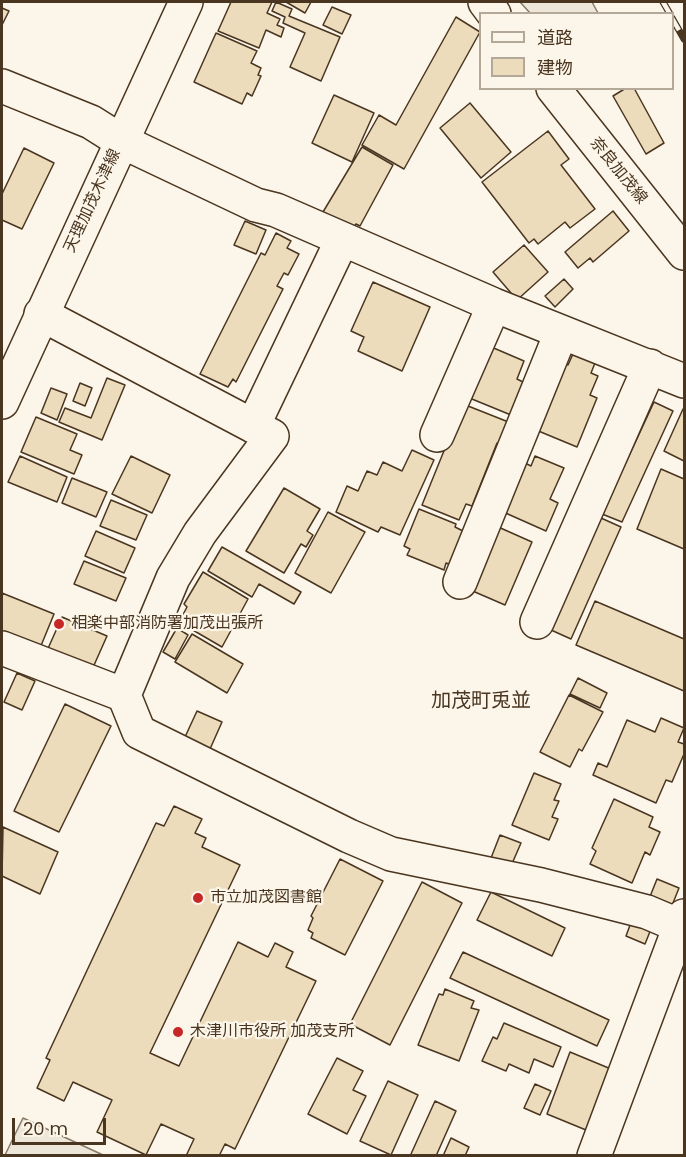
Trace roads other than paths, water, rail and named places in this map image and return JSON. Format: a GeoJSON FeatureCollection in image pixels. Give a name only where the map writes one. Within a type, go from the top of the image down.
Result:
{"type":"FeatureCollection","features":[{"type":"Feature","properties":{"kind":"street","name":"天理加茂木津線"},"geometry":{"type":"LineString","coordinates":[[2,402],[40,314],[186,2]]}},
{"type":"Feature","properties":{"kind":"street"},"geometry":{"type":"LineString","coordinates":[[2,86],[91,122],[121,141],[256,205],[276,210],[494,305],[684,381]]}},
{"type":"Feature","properties":{"kind":"street","name":"奈良加茂線"},"geometry":{"type":"LineString","coordinates":[[555,90],[684,253]]}},
{"type":"Feature","properties":{"kind":"street"},"geometry":{"type":"LineString","coordinates":[[253,426],[342,240]]}},
{"type":"Feature","properties":{"kind":"street"},"geometry":{"type":"LineString","coordinates":[[437,435],[494,305]]}},
{"type":"Feature","properties":{"kind":"street"},"geometry":{"type":"LineString","coordinates":[[40,314],[272,436],[200,533],[173,578],[124,695],[139,732],[349,836],[391,854],[541,885],[683,923],[594,1155]]}},
{"type":"Feature","properties":{"kind":"street"},"geometry":{"type":"LineString","coordinates":[[460,582],[561,333]]}},
{"type":"Feature","properties":{"kind":"street"},"geometry":{"type":"LineString","coordinates":[[537,622],[650,366]]}},
{"type":"Feature","properties":{"kind":"street"},"geometry":{"type":"LineString","coordinates":[[2,648],[124,695]]}},
{"type":"Feature","properties":{"kind":"railway"},"geometry":{"type":"LineString","coordinates":[[663,2],[669,12]]}},
{"type":"Feature","properties":{"kind":"railway"},"geometry":{"type":"LineString","coordinates":[[674,22],[684,39]]}},
{"type":"Feature","properties":{"kind":"place","name":"相楽中部消防署加茂出張所"},"geometry":{"type":"Point","coordinates":[59,624]}},
{"type":"Feature","properties":{"kind":"place","name":"市立加茂図書館"},"geometry":{"type":"Point","coordinates":[198,898]}},
{"type":"Feature","properties":{"kind":"place","name":"木津川市役所 加茂支所"},"geometry":{"type":"Point","coordinates":[178,1032]}},
{"type":"Feature","properties":{"kind":"district","name":"加茂町兎並"},"geometry":{"type":"Point","coordinates":[481,702]}}]}
